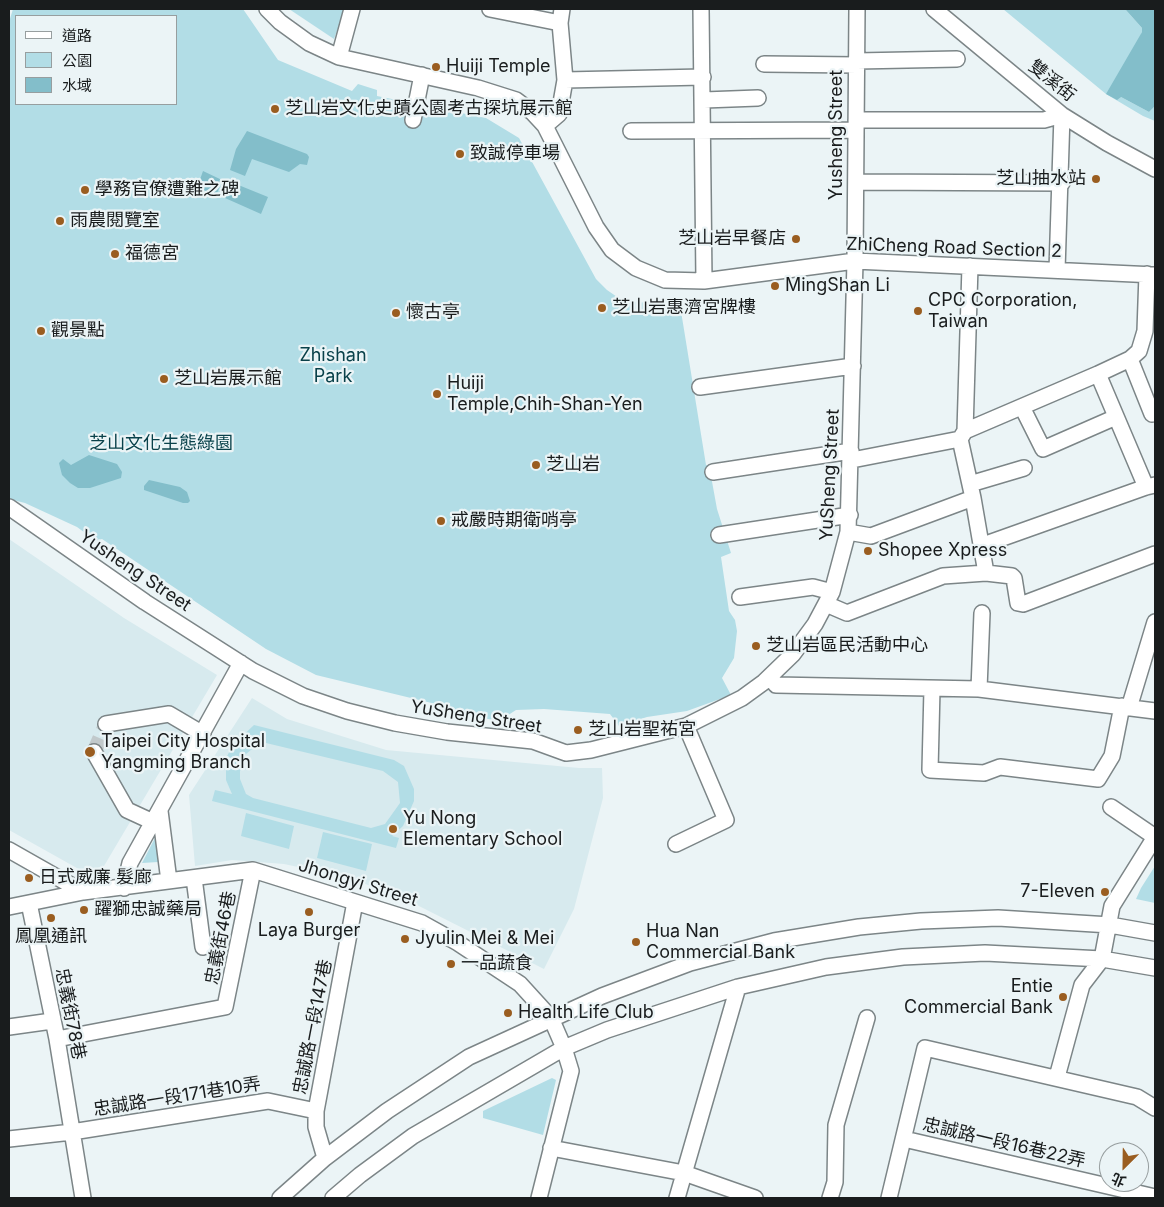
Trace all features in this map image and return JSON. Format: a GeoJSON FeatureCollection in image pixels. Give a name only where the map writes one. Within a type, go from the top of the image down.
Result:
{"type":"FeatureCollection","features":[{"type":"Feature","properties":{"kind":"street"},"geometry":{"type":"LineString","coordinates":[[267,9],[280,22],[309,43],[339,57],[422,75],[413,120]]}},
{"type":"Feature","properties":{"kind":"street"},"geometry":{"type":"LineString","coordinates":[[339,57],[352,9]]}},
{"type":"Feature","properties":{"kind":"street"},"geometry":{"type":"LineString","coordinates":[[490,9],[561,16],[565,80],[559,114],[545,126]]}},
{"type":"Feature","properties":{"kind":"street"},"geometry":{"type":"LineString","coordinates":[[701,9],[704,100],[704,281]]}},
{"type":"Feature","properties":{"kind":"street","name":"Yusheng Street"},"geometry":{"type":"LineString","coordinates":[[855,261],[857,9]]}},
{"type":"Feature","properties":{"kind":"street","name":"雙溪街"},"geometry":{"type":"LineString","coordinates":[[934,9],[1062,115],[1107,143],[1155,169]]}},
{"type":"Feature","properties":{"kind":"street"},"geometry":{"type":"LineString","coordinates":[[764,64],[957,59]]}},
{"type":"Feature","properties":{"kind":"street","name":"ZhiCheng Road Section 2"},"geometry":{"type":"LineString","coordinates":[[422,75],[478,88],[516,100],[532,112],[545,126],[596,226],[612,250],[636,268],[665,280],[704,281],[855,261],[1151,274]]}},
{"type":"Feature","properties":{"kind":"street"},"geometry":{"type":"LineString","coordinates":[[565,80],[703,77]]}},
{"type":"Feature","properties":{"kind":"street"},"geometry":{"type":"LineString","coordinates":[[704,100],[758,98]]}},
{"type":"Feature","properties":{"kind":"street"},"geometry":{"type":"LineString","coordinates":[[631,131],[1044,120],[1062,115],[1062,183],[1057,270]]}},
{"type":"Feature","properties":{"kind":"street"},"geometry":{"type":"LineString","coordinates":[[856,182],[1062,183]]}},
{"type":"Feature","properties":{"kind":"street","name":"YuSheng Street"},"geometry":{"type":"LineString","coordinates":[[241,664],[303,696],[347,711],[395,723],[447,732],[534,741],[566,753],[591,750],[686,726],[742,698],[770,677],[793,654],[829,598],[841,565],[850,515],[855,261]]}},
{"type":"Feature","properties":{"kind":"street"},"geometry":{"type":"LineString","coordinates":[[970,266],[962,435],[971,491],[983,545],[986,573]]}},
{"type":"Feature","properties":{"kind":"street"},"geometry":{"type":"LineString","coordinates":[[712,472],[852,456],[962,435],[1098,374],[1130,359],[1140,352],[1150,332],[1151,274]]}},
{"type":"Feature","properties":{"kind":"street"},"geometry":{"type":"LineString","coordinates":[[1130,359],[1152,414]]}},
{"type":"Feature","properties":{"kind":"street"},"geometry":{"type":"LineString","coordinates":[[700,387],[853,366]]}},
{"type":"Feature","properties":{"kind":"street"},"geometry":{"type":"LineString","coordinates":[[983,545],[1150,486],[1116,417],[1098,374]]}},
{"type":"Feature","properties":{"kind":"street"},"geometry":{"type":"LineString","coordinates":[[1022,407],[1042,449],[1116,417]]}},
{"type":"Feature","properties":{"kind":"street"},"geometry":{"type":"LineString","coordinates":[[848,532],[871,536],[1024,468]]}},
{"type":"Feature","properties":{"kind":"street","name":"Yusheng Street"},"geometry":{"type":"LineString","coordinates":[[9,507],[145,602],[241,664]]}},
{"type":"Feature","properties":{"kind":"street"},"geometry":{"type":"LineString","coordinates":[[719,535],[850,515]]}},
{"type":"Feature","properties":{"kind":"street"},"geometry":{"type":"LineString","coordinates":[[740,597],[813,587],[847,613],[943,576],[986,573],[1012,576],[1018,602],[1023,604],[1155,554]]}},
{"type":"Feature","properties":{"kind":"street"},"geometry":{"type":"LineString","coordinates":[[979,689],[982,613]]}},
{"type":"Feature","properties":{"kind":"street"},"geometry":{"type":"LineString","coordinates":[[932,689],[930,770],[984,773],[1000,767],[1098,779],[1112,756],[1125,707],[1155,622]]}},
{"type":"Feature","properties":{"kind":"street"},"geometry":{"type":"LineString","coordinates":[[124,888],[130,862],[241,664]]}},
{"type":"Feature","properties":{"kind":"street"},"geometry":{"type":"LineString","coordinates":[[770,677],[776,685],[979,689],[1155,711]]}},
{"type":"Feature","properties":{"kind":"street"},"geometry":{"type":"LineString","coordinates":[[106,724],[169,714],[202,734]]}},
{"type":"Feature","properties":{"kind":"street"},"geometry":{"type":"LineString","coordinates":[[676,844],[726,820],[686,726]]}},
{"type":"Feature","properties":{"kind":"street"},"geometry":{"type":"LineString","coordinates":[[94,752],[127,810],[157,816]]}},
{"type":"Feature","properties":{"kind":"street"},"geometry":{"type":"LineString","coordinates":[[1057,1077],[1082,985],[1102,959],[1110,925],[1112,906],[1155,837],[1111,807]]}},
{"type":"Feature","properties":{"kind":"street"},"geometry":{"type":"LineString","coordinates":[[157,816],[169,881]]}},
{"type":"Feature","properties":{"kind":"street"},"geometry":{"type":"LineString","coordinates":[[9,850],[84,892]]}},
{"type":"Feature","properties":{"kind":"street","name":"Jhongyi Street"},"geometry":{"type":"LineString","coordinates":[[9,907],[84,892],[253,870],[422,923],[458,943],[520,984],[551,1018],[564,1048],[571,1072],[539,1198]]}},
{"type":"Feature","properties":{"kind":"street","name":"忠義街46巷"},"geometry":{"type":"LineString","coordinates":[[57,1039],[220,1010],[227,1003],[253,870]]}},
{"type":"Feature","properties":{"kind":"street"},"geometry":{"type":"LineString","coordinates":[[194,878],[203,948]]}},
{"type":"Feature","properties":{"kind":"street","name":"忠誠路一段147巷"},"geometry":{"type":"LineString","coordinates":[[325,1158],[316,1127],[316,1111],[355,902]]}},
{"type":"Feature","properties":{"kind":"street","name":"忠義街78巷"},"geometry":{"type":"LineString","coordinates":[[29,903],[57,1039],[83,1198]]}},
{"type":"Feature","properties":{"kind":"street"},"geometry":{"type":"LineString","coordinates":[[280,1198],[325,1158],[387,1110],[469,1058],[551,1018],[602,996],[690,963],[774,941],[858,927],[921,921],[998,918],[1110,925],[1155,933]]}},
{"type":"Feature","properties":{"kind":"street"},"geometry":{"type":"LineString","coordinates":[[333,1198],[360,1174],[413,1136],[564,1048],[606,1030],[738,987],[826,967],[903,957],[985,954],[1102,959],[1155,968]]}},
{"type":"Feature","properties":{"kind":"street"},"geometry":{"type":"LineString","coordinates":[[677,1198],[738,987]]}},
{"type":"Feature","properties":{"kind":"street"},"geometry":{"type":"LineString","coordinates":[[830,1198],[835,1182],[836,1125],[866,1018]]}},
{"type":"Feature","properties":{"kind":"street"},"geometry":{"type":"LineString","coordinates":[[9,1027],[52,1021]]}},
{"type":"Feature","properties":{"kind":"street"},"geometry":{"type":"LineString","coordinates":[[889,1198],[925,1048],[1137,1097],[1155,1108]]}},
{"type":"Feature","properties":{"kind":"street","name":"忠誠路一段171巷10弄"},"geometry":{"type":"LineString","coordinates":[[9,1139],[72,1132],[268,1101],[316,1111]]}},
{"type":"Feature","properties":{"kind":"street","name":"忠誠路一段16巷22弄"},"geometry":{"type":"LineString","coordinates":[[904,1139],[1155,1197]]}},
{"type":"Feature","properties":{"kind":"street"},"geometry":{"type":"LineString","coordinates":[[551,1148],[684,1174],[755,1198]]}},
{"type":"Feature","properties":{"kind":"shaded area","name":"Taipei City Hospital Yangming Branch"},"geometry":{"type":"Polygon","coordinates":[[[9,539],[124,618],[217,675],[104,866],[84,872],[9,830],[9,539]]]}},
{"type":"Feature","properties":{"kind":"shaded area","name":"Yu Nong Elementary School"},"geometry":{"type":"Polygon","coordinates":[[[252,698],[287,719],[386,750],[579,768],[602,768],[603,798],[574,909],[544,969],[409,901],[350,878],[284,864],[232,860],[195,866],[189,795],[252,698]]]}},
{"type":"Feature","properties":{"kind":"green space","name":"Zhishan Park"},"geometry":{"type":"Polygon","coordinates":[[[13,9],[243,9],[278,60],[352,91],[358,84],[377,90],[377,96],[486,118],[519,138],[596,279],[607,290],[623,301],[680,305],[706,465],[709,465],[717,509],[731,553],[721,557],[729,611],[735,620],[737,631],[734,658],[722,678],[731,695],[687,711],[647,717],[619,726],[610,714],[544,709],[516,710],[499,721],[450,712],[444,706],[316,675],[266,649],[102,539],[96,541],[77,527],[25,503],[9,499],[9,22],[13,9]]]}},
{"type":"Feature","properties":{"kind":"green space"},"geometry":{"type":"Polygon","coordinates":[[[289,9],[345,9],[334,39],[289,9]]]}},
{"type":"Feature","properties":{"kind":"green space"},"geometry":{"type":"Polygon","coordinates":[[[1003,9],[1125,9],[1142,28],[1142,32],[1121,97],[1149,112],[1155,106],[1155,121],[1106,94],[1003,9]]]}},
{"type":"Feature","properties":{"kind":"green space"},"geometry":{"type":"Polygon","coordinates":[[[254,725],[394,760],[404,766],[414,789],[414,801],[403,826],[392,836],[399,838],[396,848],[212,801],[215,790],[232,794],[226,780],[226,758],[233,745],[254,725]],[[266,743],[258,744],[246,754],[240,771],[240,779],[246,794],[253,798],[371,828],[385,824],[400,803],[398,782],[383,771],[266,743]]]}},
{"type":"Feature","properties":{"kind":"green space"},"geometry":{"type":"Polygon","coordinates":[[[246,813],[294,826],[289,849],[241,836],[246,813]]]}},
{"type":"Feature","properties":{"kind":"green space"},"geometry":{"type":"Polygon","coordinates":[[[323,832],[372,844],[366,871],[317,858],[323,832]]]}},
{"type":"Feature","properties":{"kind":"green space"},"geometry":{"type":"Polygon","coordinates":[[[156,836],[158,862],[142,863],[156,836]]]}},
{"type":"Feature","properties":{"kind":"green space"},"geometry":{"type":"Polygon","coordinates":[[[1155,866],[1155,903],[1136,899],[1141,888],[1155,866]]]}},
{"type":"Feature","properties":{"kind":"green space"},"geometry":{"type":"Polygon","coordinates":[[[552,1078],[556,1080],[543,1135],[483,1118],[483,1111],[552,1078]]]}},
{"type":"Feature","properties":{"kind":"water"},"geometry":{"type":"Polygon","coordinates":[[[1125,9],[1155,9],[1155,106],[1149,112],[1121,97],[1117,100],[1106,94],[1142,32],[1142,28],[1125,9]]]}},
{"type":"Feature","properties":{"kind":"water"},"geometry":{"type":"Polygon","coordinates":[[[247,131],[307,154],[309,157],[307,165],[300,164],[289,172],[252,159],[245,176],[230,170],[236,149],[247,131]]]}},
{"type":"Feature","properties":{"kind":"water"},"geometry":{"type":"Polygon","coordinates":[[[203,171],[222,180],[216,196],[197,188],[203,171]]]}},
{"type":"Feature","properties":{"kind":"water"},"geometry":{"type":"Polygon","coordinates":[[[231,182],[268,197],[261,214],[225,198],[231,182]]]}},
{"type":"Feature","properties":{"kind":"water"},"geometry":{"type":"Polygon","coordinates":[[[89,455],[117,464],[122,472],[121,478],[90,488],[78,488],[70,483],[62,475],[59,463],[63,459],[71,465],[89,455]]]}},
{"type":"Feature","properties":{"kind":"water"},"geometry":{"type":"Polygon","coordinates":[[[149,480],[180,487],[187,492],[190,501],[183,503],[144,490],[144,486],[149,480]]]}},
{"type":"Feature","properties":{"kind":"tunnel"},"geometry":{"type":"LineString","coordinates":[[94,752],[106,724]]}},
{"type":"Feature","properties":{"kind":"place","name":"Huiji Temple"},"geometry":{"type":"Point","coordinates":[436,67]}},
{"type":"Feature","properties":{"kind":"place","name":"芝山岩文化史蹟公園考古探坑展示館"},"geometry":{"type":"Point","coordinates":[275,109]}},
{"type":"Feature","properties":{"kind":"place","name":"致誠停車場"},"geometry":{"type":"Point","coordinates":[460,154]}},
{"type":"Feature","properties":{"kind":"place","name":"芝山抽水站"},"geometry":{"type":"Point","coordinates":[1096,179]}},
{"type":"Feature","properties":{"kind":"place","name":"學務官僚遭難之碑"},"geometry":{"type":"Point","coordinates":[85,190]}},
{"type":"Feature","properties":{"kind":"place","name":"雨農閱覽室"},"geometry":{"type":"Point","coordinates":[60,221]}},
{"type":"Feature","properties":{"kind":"place","name":"芝山岩早餐店"},"geometry":{"type":"Point","coordinates":[796,239]}},
{"type":"Feature","properties":{"kind":"place","name":"福德宮"},"geometry":{"type":"Point","coordinates":[115,254]}},
{"type":"Feature","properties":{"kind":"place","name":"MingShan Li"},"geometry":{"type":"Point","coordinates":[775,286]}},
{"type":"Feature","properties":{"kind":"place","name":"芝山岩惠濟宮牌樓"},"geometry":{"type":"Point","coordinates":[602,308]}},
{"type":"Feature","properties":{"kind":"place","name":"CPC Corporation, Taiwan"},"geometry":{"type":"Point","coordinates":[918,311]}},
{"type":"Feature","properties":{"kind":"place","name":"懷古亭"},"geometry":{"type":"Point","coordinates":[396,313]}},
{"type":"Feature","properties":{"kind":"place","name":"觀景點"},"geometry":{"type":"Point","coordinates":[41,331]}},
{"type":"Feature","properties":{"kind":"place","name":"芝山岩展示館"},"geometry":{"type":"Point","coordinates":[164,379]}},
{"type":"Feature","properties":{"kind":"place","name":"Huiji Temple,Chih-Shan-Yen"},"geometry":{"type":"Point","coordinates":[437,394]}},
{"type":"Feature","properties":{"kind":"place","name":"芝山岩"},"geometry":{"type":"Point","coordinates":[536,465]}},
{"type":"Feature","properties":{"kind":"place","name":"戒嚴時期衛哨亭"},"geometry":{"type":"Point","coordinates":[441,521]}},
{"type":"Feature","properties":{"kind":"place","name":"Shopee Xpress"},"geometry":{"type":"Point","coordinates":[868,551]}},
{"type":"Feature","properties":{"kind":"place","name":"芝山岩區民活動中心"},"geometry":{"type":"Point","coordinates":[756,646]}},
{"type":"Feature","properties":{"kind":"place","name":"芝山岩聖祐宮"},"geometry":{"type":"Point","coordinates":[578,730]}},
{"type":"Feature","properties":{"kind":"place","name":"Taipei City Hospital Yangming Branch"},"geometry":{"type":"Point","coordinates":[90,752]}},
{"type":"Feature","properties":{"kind":"place","name":"Yu Nong Elementary School"},"geometry":{"type":"Point","coordinates":[393,829]}},
{"type":"Feature","properties":{"kind":"place","name":"日式威廉 髮廊"},"geometry":{"type":"Point","coordinates":[29,878]}},
{"type":"Feature","properties":{"kind":"place","name":"7-Eleven"},"geometry":{"type":"Point","coordinates":[1105,892]}},
{"type":"Feature","properties":{"kind":"place","name":"躍獅忠誠藥局"},"geometry":{"type":"Point","coordinates":[84,910]}},
{"type":"Feature","properties":{"kind":"place","name":"Laya Burger"},"geometry":{"type":"Point","coordinates":[309,912]}},
{"type":"Feature","properties":{"kind":"place","name":"鳳凰通訊"},"geometry":{"type":"Point","coordinates":[51,918]}},
{"type":"Feature","properties":{"kind":"place","name":"Jyulin Mei & Mei"},"geometry":{"type":"Point","coordinates":[405,939]}},
{"type":"Feature","properties":{"kind":"place","name":"Hua Nan Commercial Bank"},"geometry":{"type":"Point","coordinates":[636,942]}},
{"type":"Feature","properties":{"kind":"place","name":"一品蔬食"},"geometry":{"type":"Point","coordinates":[451,964]}},
{"type":"Feature","properties":{"kind":"place","name":"Entie Commercial Bank"},"geometry":{"type":"Point","coordinates":[1063,997]}},
{"type":"Feature","properties":{"kind":"place","name":"Health Life Club"},"geometry":{"type":"Point","coordinates":[508,1013]}},
{"type":"Feature","properties":{"kind":"park label","name":"芝山文化生態綠園"},"geometry":{"type":"Point","coordinates":[161,444]}}]}
